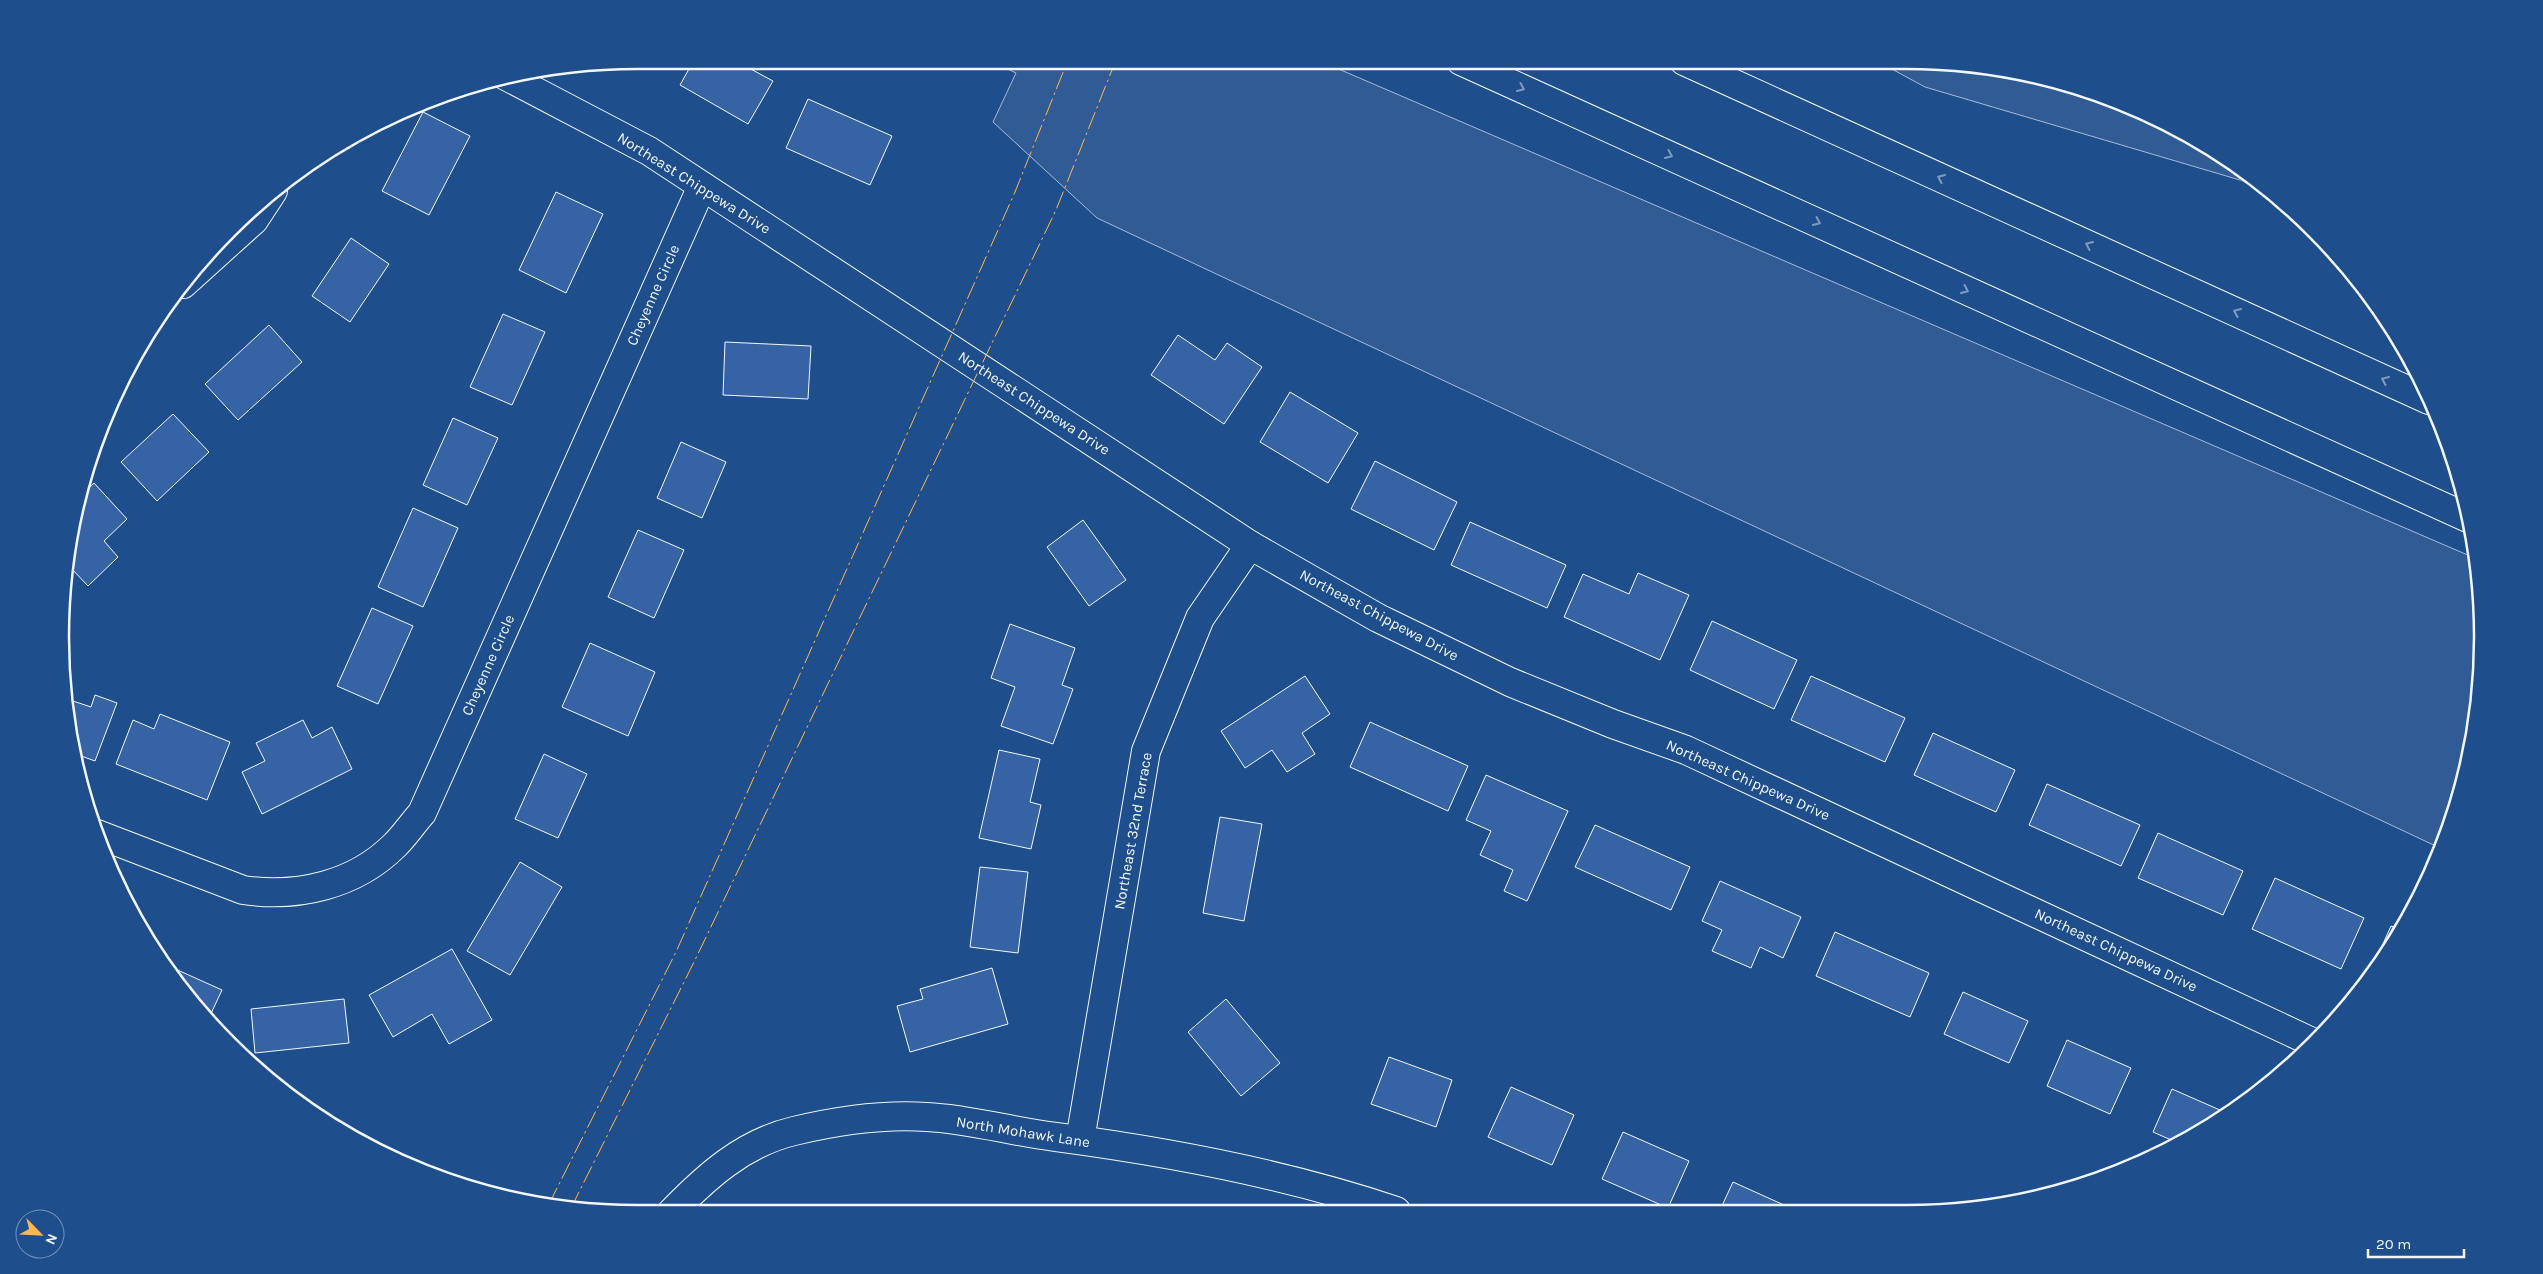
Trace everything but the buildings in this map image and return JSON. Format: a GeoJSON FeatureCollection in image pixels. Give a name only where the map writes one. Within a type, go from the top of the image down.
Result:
{"type":"FeatureCollection","features":[{"type":"Feature","properties":{"kind":"main road"},"geometry":{"type":"LineString","coordinates":[[1479,69],[2460,515]]}},
{"type":"Feature","properties":{"kind":"main road"},"geometry":{"type":"LineString","coordinates":[[1702,69],[2420,396]]}},
{"type":"Feature","properties":{"kind":"main road","name":"Northeast Chippewa Drive"},"geometry":{"type":"LineString","coordinates":[[517,82],[649,151],[1250,545],[1378,618],[1510,682],[1613,724],[1686,750],[2307,1040]]}},
{"type":"Feature","properties":{"kind":"main road","name":"Cheyenne Circle"},"geometry":{"type":"LineString","coordinates":[[105,837],[243,890],[264,893],[305,891],[325,886],[363,870],[396,845],[422,813],[702,186]]}},
{"type":"Feature","properties":{"kind":"main road"},"geometry":{"type":"LineString","coordinates":[[223,248],[254,220],[258,213]]}},
{"type":"Feature","properties":{"kind":"main road","name":"Northeast 32nd Terrace"},"geometry":{"type":"LineString","coordinates":[[1080,1140],[1146,751],[1200,618],[1250,545]]}},
{"type":"Feature","properties":{"kind":"main road","name":"North Mohawk Lane"},"geometry":{"type":"LineString","coordinates":[[678,1205],[698,1184],[729,1160],[762,1142],[793,1131],[884,1116],[928,1117],[1080,1140],[1294,1181],[1376,1205]]}},
{"type":"Feature","properties":{"kind":"shaded area"},"geometry":{"type":"Polygon","coordinates":[[[1008,69],[1339,69],[2468,555],[2473,600],[2474,637],[2469,711],[2455,784],[2434,845],[1097,218],[993,122],[1016,73],[1008,69]]]}},
{"type":"Feature","properties":{"kind":"shaded area"},"geometry":{"type":"Polygon","coordinates":[[[1892,69],[1943,70],[1980,74],[2053,88],[2089,99],[2157,127],[2190,145],[2246,182],[1925,87],[1892,69]]]}},
{"type":"Feature","properties":{"kind":"power"},"geometry":{"type":"LineString","coordinates":[[552,1198],[676,952],[1015,192],[1064,69]]}},
{"type":"Feature","properties":{"kind":"power"},"geometry":{"type":"LineString","coordinates":[[574,1201],[695,960],[1056,210],[1112,69]]}}]}
